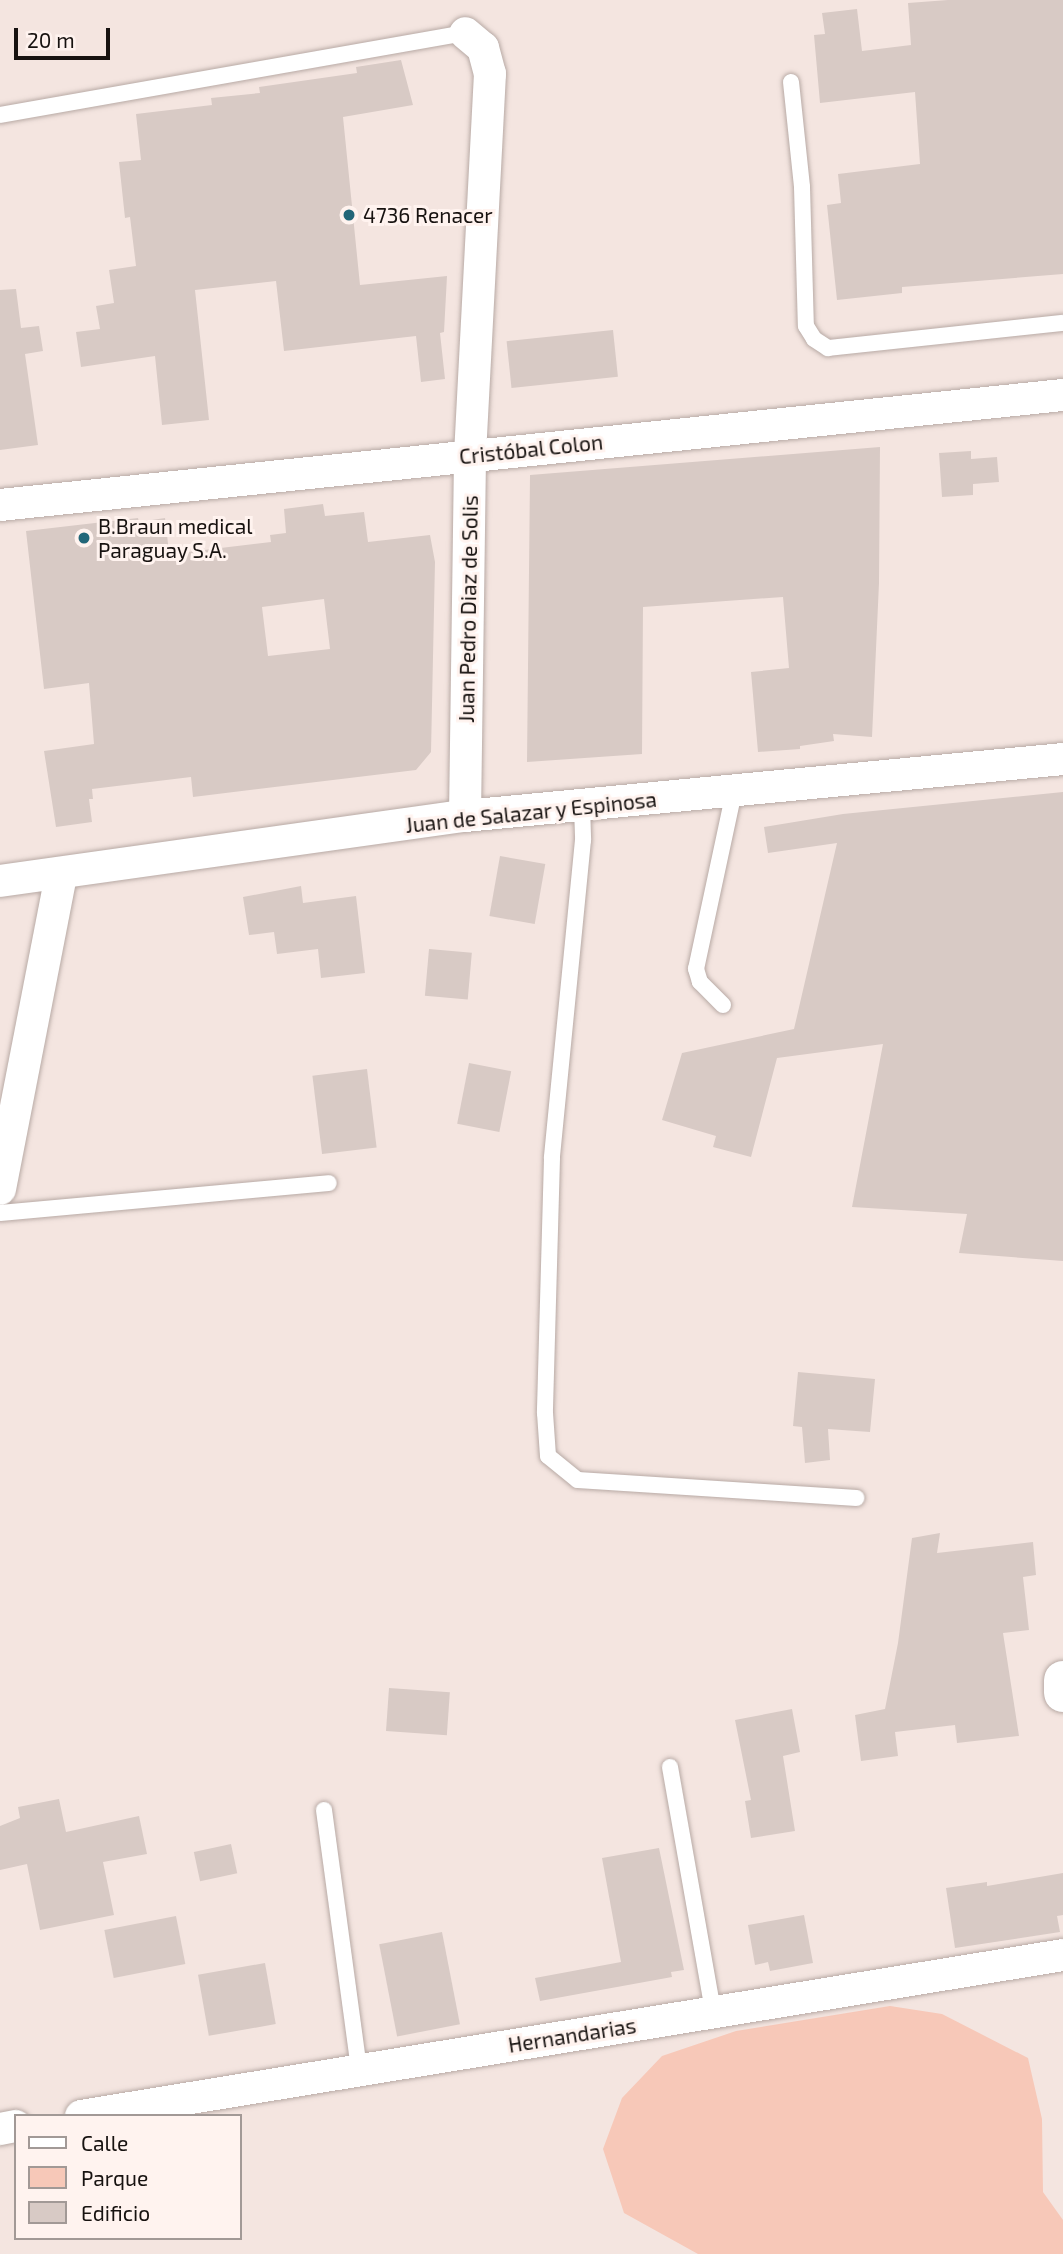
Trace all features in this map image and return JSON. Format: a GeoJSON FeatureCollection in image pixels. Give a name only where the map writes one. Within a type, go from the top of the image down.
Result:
{"type":"FeatureCollection","features":[{"type":"Feature","properties":{"kind":"street","name":"Juan Pedro Diaz de Solis"},"geometry":{"type":"LineString","coordinates":[[465,33],[483,48],[490,74],[470,455],[465,816]]}},
{"type":"Feature","properties":{"kind":"street","name":"Cristóbal Colon"},"geometry":{"type":"LineString","coordinates":[[0,505],[1063,395]]}},
{"type":"Feature","properties":{"kind":"street","name":"Juan de Salazar y Espinosa"},"geometry":{"type":"LineString","coordinates":[[0,881],[465,816],[583,807],[1063,758]]}},
{"type":"Feature","properties":{"kind":"street"},"geometry":{"type":"LineString","coordinates":[[0,1189],[61,874]]}},
{"type":"Feature","properties":{"kind":"street"},"geometry":{"type":"LineString","coordinates":[[1063,1680],[1063,1693]]}},
{"type":"Feature","properties":{"kind":"street","name":"Hernandarias"},"geometry":{"type":"LineString","coordinates":[[93,2114],[1063,1955]]}},
{"type":"Feature","properties":{"kind":"lane"},"geometry":{"type":"LineString","coordinates":[[0,115],[465,33]]}},
{"type":"Feature","properties":{"kind":"lane"},"geometry":{"type":"LineString","coordinates":[[791,82],[802,187],[806,326],[814,339],[828,348],[1063,323]]}},
{"type":"Feature","properties":{"kind":"lane"},"geometry":{"type":"LineString","coordinates":[[723,1005],[700,982],[696,969],[734,791]]}},
{"type":"Feature","properties":{"kind":"lane"},"geometry":{"type":"LineString","coordinates":[[583,807],[583,840],[552,1158],[545,1413],[548,1456],[578,1480],[856,1498]]}},
{"type":"Feature","properties":{"kind":"lane"},"geometry":{"type":"LineString","coordinates":[[0,1213],[329,1184]]}},
{"type":"Feature","properties":{"kind":"lane"},"geometry":{"type":"LineString","coordinates":[[670,1767],[713,2012]]}},
{"type":"Feature","properties":{"kind":"lane"},"geometry":{"type":"LineString","coordinates":[[324,1810],[359,2070]]}},
{"type":"Feature","properties":{"kind":"green space"},"geometry":{"type":"Polygon","coordinates":[[[890,2006],[942,2014],[1028,2058],[1042,2119],[1043,2192],[1063,2220],[1063,2254],[698,2254],[624,2213],[603,2149],[622,2098],[662,2056],[736,2031],[890,2006]]]}},
{"type":"Feature","properties":{"kind":"building"},"geometry":{"type":"Polygon","coordinates":[[[948,0],[1063,0],[1063,274],[902,287],[902,293],[837,300],[827,205],[841,203],[838,174],[920,164],[915,92],[820,103],[814,35],[825,34],[822,13],[857,9],[862,51],[911,45],[908,3],[948,0]]]}},
{"type":"Feature","properties":{"kind":"building"},"geometry":{"type":"Polygon","coordinates":[[[401,60],[413,105],[343,117],[360,285],[447,276],[444,332],[440,333],[445,379],[421,382],[416,336],[284,351],[276,281],[195,290],[209,420],[162,425],[155,356],[81,367],[76,332],[100,329],[96,306],[114,303],[109,270],[136,266],[130,217],[125,218],[119,162],[141,160],[136,114],[212,105],[211,98],[260,93],[259,87],[357,73],[356,67],[401,60]]]}},
{"type":"Feature","properties":{"kind":"building"},"geometry":{"type":"Polygon","coordinates":[[[16,289],[21,328],[39,326],[43,351],[25,354],[38,445],[0,450],[0,290],[16,289]]]}},
{"type":"Feature","properties":{"kind":"building"},"geometry":{"type":"Polygon","coordinates":[[[613,330],[618,377],[511,388],[507,341],[613,330]]]}},
{"type":"Feature","properties":{"kind":"building"},"geometry":{"type":"Polygon","coordinates":[[[880,447],[879,583],[872,737],[833,734],[834,741],[800,746],[800,749],[758,752],[751,672],[789,668],[783,597],[643,607],[642,754],[527,762],[530,475],[880,447]]]}},
{"type":"Feature","properties":{"kind":"building"},"geometry":{"type":"Polygon","coordinates":[[[971,451],[971,459],[997,457],[999,482],[973,484],[973,495],[942,497],[939,453],[971,451]]]}},
{"type":"Feature","properties":{"kind":"building"},"geometry":{"type":"Polygon","coordinates":[[[323,504],[325,516],[364,512],[368,542],[430,535],[435,562],[431,752],[416,770],[193,797],[191,777],[92,789],[93,799],[89,799],[92,822],[56,827],[44,751],[94,744],[89,683],[44,689],[26,531],[138,518],[139,522],[165,518],[169,552],[179,553],[271,542],[270,535],[286,533],[284,509],[323,504]],[[324,599],[262,607],[268,656],[330,649],[324,599]]]}},
{"type":"Feature","properties":{"kind":"building"},"geometry":{"type":"Polygon","coordinates":[[[1063,792],[1063,1261],[959,1253],[967,1214],[852,1207],[883,1044],[777,1058],[751,1157],[713,1147],[716,1136],[662,1120],[682,1053],[794,1029],[837,843],[768,853],[764,827],[843,814],[1063,792]]]}},
{"type":"Feature","properties":{"kind":"building"},"geometry":{"type":"Polygon","coordinates":[[[500,856],[545,864],[535,924],[489,916],[500,856]]]}},
{"type":"Feature","properties":{"kind":"building"},"geometry":{"type":"Polygon","coordinates":[[[301,886],[303,903],[356,896],[365,973],[321,978],[318,949],[277,954],[274,932],[249,935],[243,897],[301,886]]]}},
{"type":"Feature","properties":{"kind":"building"},"geometry":{"type":"Polygon","coordinates":[[[429,949],[472,953],[468,1000],[425,996],[429,949]]]}},
{"type":"Feature","properties":{"kind":"building"},"geometry":{"type":"Polygon","coordinates":[[[469,1063],[511,1071],[499,1132],[457,1124],[469,1063]]]}},
{"type":"Feature","properties":{"kind":"building"},"geometry":{"type":"Polygon","coordinates":[[[367,1069],[377,1147],[322,1154],[312,1076],[367,1069]]]}},
{"type":"Feature","properties":{"kind":"building"},"geometry":{"type":"Polygon","coordinates":[[[798,1372],[875,1379],[870,1432],[828,1429],[830,1460],[805,1463],[802,1427],[793,1426],[798,1372]]]}},
{"type":"Feature","properties":{"kind":"building"},"geometry":{"type":"Polygon","coordinates":[[[940,1533],[937,1553],[1033,1542],[1036,1575],[1023,1577],[1029,1630],[1003,1633],[1019,1736],[957,1743],[955,1725],[895,1732],[898,1756],[861,1761],[855,1715],[885,1709],[898,1643],[912,1538],[940,1533]]]}},
{"type":"Feature","properties":{"kind":"building"},"geometry":{"type":"Polygon","coordinates":[[[389,1688],[450,1692],[447,1735],[386,1731],[389,1688]]]}},
{"type":"Feature","properties":{"kind":"building"},"geometry":{"type":"Polygon","coordinates":[[[792,1709],[800,1752],[783,1756],[795,1831],[751,1838],[745,1801],[751,1800],[735,1720],[792,1709]]]}},
{"type":"Feature","properties":{"kind":"building"},"geometry":{"type":"Polygon","coordinates":[[[59,1799],[66,1832],[139,1816],[147,1854],[103,1862],[114,1915],[40,1930],[27,1864],[0,1870],[0,1826],[20,1818],[18,1807],[59,1799]]]}},
{"type":"Feature","properties":{"kind":"building"},"geometry":{"type":"Polygon","coordinates":[[[231,1844],[237,1873],[200,1881],[194,1852],[231,1844]]]}},
{"type":"Feature","properties":{"kind":"building"},"geometry":{"type":"Polygon","coordinates":[[[659,1848],[684,1970],[671,1972],[672,1977],[540,2001],[535,1978],[621,1962],[602,1858],[659,1848]]]}},
{"type":"Feature","properties":{"kind":"building"},"geometry":{"type":"Polygon","coordinates":[[[1063,1873],[1063,1915],[1057,1916],[1060,1932],[955,1948],[946,1888],[987,1882],[987,1886],[1063,1873]]]}},
{"type":"Feature","properties":{"kind":"building"},"geometry":{"type":"Polygon","coordinates":[[[804,1915],[813,1963],[770,1971],[768,1962],[755,1965],[748,1925],[804,1915]]]}},
{"type":"Feature","properties":{"kind":"building"},"geometry":{"type":"Polygon","coordinates":[[[176,1916],[185,1964],[114,1978],[104,1930],[176,1916]]]}},
{"type":"Feature","properties":{"kind":"building"},"geometry":{"type":"Polygon","coordinates":[[[442,1932],[460,2024],[397,2036],[379,1944],[442,1932]]]}},
{"type":"Feature","properties":{"kind":"building"},"geometry":{"type":"Polygon","coordinates":[[[265,1963],[276,2024],[209,2036],[198,1975],[265,1963]]]}},
{"type":"Feature","properties":{"kind":"place","name":"4736 Renacer"},"geometry":{"type":"Point","coordinates":[349,215]}},
{"type":"Feature","properties":{"kind":"place","name":"B.Braun medical Paraguay S.A."},"geometry":{"type":"Point","coordinates":[84,538]}}]}
